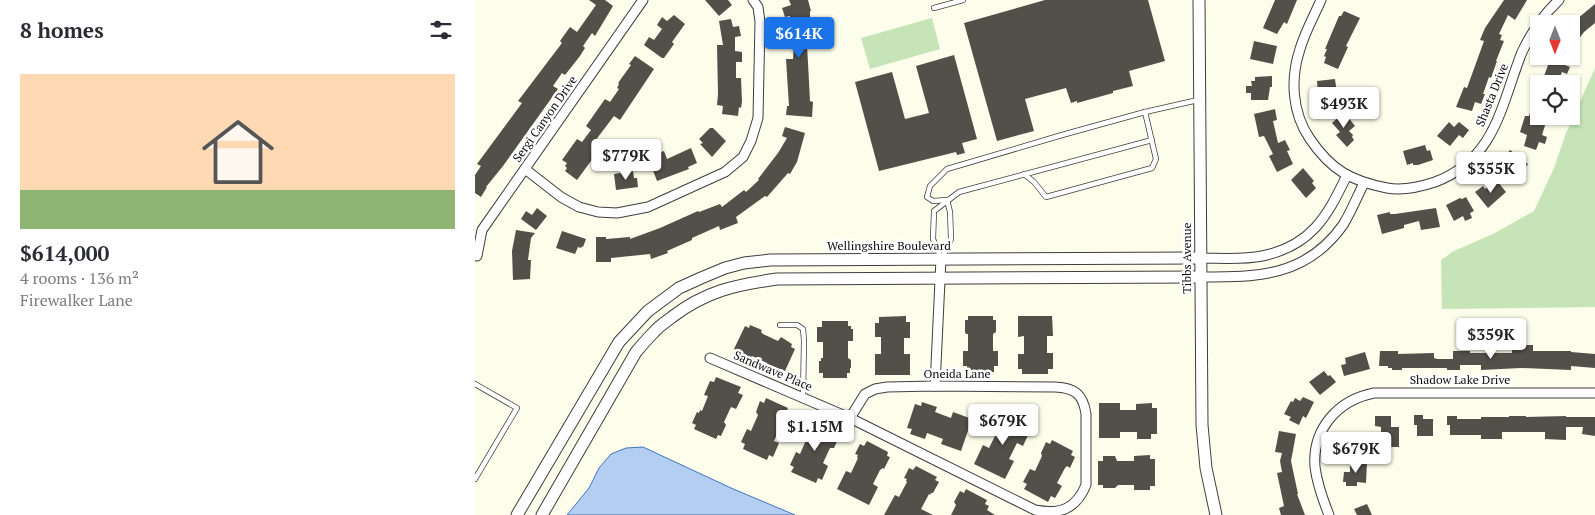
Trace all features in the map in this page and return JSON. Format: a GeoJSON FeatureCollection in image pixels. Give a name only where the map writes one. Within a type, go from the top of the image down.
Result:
{"type":"FeatureCollection","features":[{"type":"Feature","properties":{"kind":"street","name":"Sergi Canyon Drive"},"geometry":{"type":"LineString","coordinates":[[477,256],[482,230],[643,0]]}},
{"type":"Feature","properties":{"kind":"street"},"geometry":{"type":"LineString","coordinates":[[525,169],[561,197],[579,207],[598,212],[617,213],[648,207],[725,172],[743,157],[758,118],[760,22],[758,7],[753,0]]}},
{"type":"Feature","properties":{"kind":"street","name":"Tibbs Avenue"},"geometry":{"type":"LineString","coordinates":[[1199,0],[1202,434],[1206,468],[1216,515]]}},
{"type":"Feature","properties":{"kind":"street","name":"Shasta Drive"},"geometry":{"type":"LineString","coordinates":[[1321,0],[1300,48],[1294,77],[1295,103],[1305,131],[1320,154],[1347,175],[1364,183],[1396,189],[1420,187],[1451,176],[1470,161],[1486,143],[1495,126],[1523,51],[1533,31],[1549,9],[1559,0]]}},
{"type":"Feature","properties":{"kind":"street","name":"Wellingshire Boulevard"},"geometry":{"type":"LineString","coordinates":[[517,515],[619,342],[647,311],[679,288],[725,268],[761,261],[1259,257],[1281,251],[1310,233],[1324,218],[1333,204],[1347,175]]}},
{"type":"Feature","properties":{"kind":"street"},"geometry":{"type":"LineString","coordinates":[[542,515],[636,352],[655,331],[690,304],[711,293],[777,279],[1259,276],[1299,264],[1327,243],[1339,230],[1350,213],[1364,183]]}},
{"type":"Feature","properties":{"kind":"street"},"geometry":{"type":"LineString","coordinates":[[935,386],[941,259]]}},
{"type":"Feature","properties":{"kind":"street","name":"Sandwave Place"},"geometry":{"type":"LineString","coordinates":[[710,358],[850,418],[1035,510],[1045,513],[1065,511],[1082,495],[1086,485],[1086,414],[1085,404],[1078,393]]}},
{"type":"Feature","properties":{"kind":"street","name":"Oneida Lane"},"geometry":{"type":"LineString","coordinates":[[850,418],[865,394],[875,389],[887,387],[1055,387],[1071,389],[1078,393]]}},
{"type":"Feature","properties":{"kind":"street","name":"Shadow Lake Drive"},"geometry":{"type":"LineString","coordinates":[[1329,515],[1316,472],[1315,455],[1319,436],[1325,424],[1332,415],[1352,399],[1374,393],[1595,393]]}},
{"type":"Feature","properties":{"kind":"lane"},"geometry":{"type":"LineString","coordinates":[[934,8],[963,0]]}},
{"type":"Feature","properties":{"kind":"lane"},"geometry":{"type":"LineString","coordinates":[[947,200],[933,201],[927,196],[931,186],[947,169],[1145,112],[1200,100]]}},
{"type":"Feature","properties":{"kind":"lane"},"geometry":{"type":"LineString","coordinates":[[1024,174],[1046,196],[1152,168],[1156,159],[1145,112]]}},
{"type":"Feature","properties":{"kind":"lane"},"geometry":{"type":"LineString","coordinates":[[941,259],[933,239],[934,211],[959,192],[1152,140]]}},
{"type":"Feature","properties":{"kind":"lane"},"geometry":{"type":"LineString","coordinates":[[941,259],[951,240],[950,212],[947,200]]}},
{"type":"Feature","properties":{"kind":"lane"},"geometry":{"type":"LineString","coordinates":[[780,325],[797,325],[803,329],[803,398]]}},
{"type":"Feature","properties":{"kind":"lane"},"geometry":{"type":"LineString","coordinates":[[475,384],[517,408],[475,479]]}},
{"type":"Feature","properties":{"kind":"green space"},"geometry":{"type":"Polygon","coordinates":[[[932,18],[940,49],[870,69],[861,38],[932,18]]]}},
{"type":"Feature","properties":{"kind":"green space"},"geometry":{"type":"Polygon","coordinates":[[[1595,68],[1595,307],[1442,309],[1441,260],[1454,251],[1493,234],[1534,211],[1554,168],[1570,125],[1580,125],[1580,102],[1595,68]]]}},
{"type":"Feature","properties":{"kind":"water"},"geometry":{"type":"Polygon","coordinates":[[[643,447],[795,515],[567,515],[589,488],[599,468],[611,454],[626,448],[643,447]]]}},
{"type":"Feature","properties":{"kind":"building"},"geometry":{"type":"Polygon","coordinates":[[[589,0],[605,0],[613,6],[595,36],[592,33],[583,46],[585,48],[580,56],[565,75],[562,73],[553,86],[558,89],[486,187],[481,197],[475,193],[475,175],[481,166],[477,164],[522,103],[518,101],[562,43],[560,41],[570,27],[577,32],[596,5],[589,0]]]}},
{"type":"Feature","properties":{"kind":"building"},"geometry":{"type":"Polygon","coordinates":[[[705,0],[728,0],[732,5],[719,16],[705,0]]]}},
{"type":"Feature","properties":{"kind":"building"},"geometry":{"type":"Polygon","coordinates":[[[789,0],[808,0],[811,11],[810,44],[807,44],[810,101],[813,102],[812,117],[786,115],[787,106],[789,106],[786,59],[793,59],[794,44],[787,44],[787,34],[790,34],[790,16],[785,17],[782,8],[791,5],[789,0]]]}},
{"type":"Feature","properties":{"kind":"building"},"geometry":{"type":"Polygon","coordinates":[[[1045,0],[1148,0],[1165,61],[1129,71],[1133,86],[1077,103],[1077,101],[1071,103],[1066,88],[1025,99],[1034,131],[997,141],[964,23],[1045,0]]]}},
{"type":"Feature","properties":{"kind":"building"},"geometry":{"type":"Polygon","coordinates":[[[1275,0],[1297,0],[1287,24],[1284,22],[1277,34],[1263,28],[1275,0]]]}},
{"type":"Feature","properties":{"kind":"building"},"geometry":{"type":"Polygon","coordinates":[[[1504,0],[1527,0],[1515,20],[1508,15],[1499,34],[1502,35],[1500,40],[1504,41],[1491,78],[1489,77],[1481,104],[1475,102],[1472,111],[1456,107],[1464,87],[1467,88],[1484,41],[1480,40],[1485,28],[1504,0]]]}},
{"type":"Feature","properties":{"kind":"building"},"geometry":{"type":"Polygon","coordinates":[[[1595,4],[1595,23],[1580,37],[1580,16],[1595,4]]]}},
{"type":"Feature","properties":{"kind":"building"},"geometry":{"type":"Polygon","coordinates":[[[1344,11],[1360,18],[1346,46],[1348,47],[1338,69],[1324,63],[1326,57],[1324,56],[1327,49],[1325,49],[1339,16],[1344,11]]]}},
{"type":"Feature","properties":{"kind":"building"},"geometry":{"type":"Polygon","coordinates":[[[674,15],[685,24],[672,42],[674,44],[664,58],[662,58],[644,45],[649,37],[654,40],[662,29],[657,25],[662,17],[667,21],[674,15]]]}},
{"type":"Feature","properties":{"kind":"building"},"geometry":{"type":"Polygon","coordinates":[[[731,19],[733,27],[739,26],[741,36],[735,37],[735,51],[742,52],[742,62],[736,62],[736,78],[741,78],[742,102],[741,108],[739,107],[738,116],[722,114],[723,106],[717,105],[717,45],[723,45],[719,21],[731,19]]]}},
{"type":"Feature","properties":{"kind":"building"},"geometry":{"type":"Polygon","coordinates":[[[1254,41],[1277,46],[1273,64],[1250,59],[1254,41]]]}},
{"type":"Feature","properties":{"kind":"building"},"geometry":{"type":"Polygon","coordinates":[[[954,55],[977,139],[962,143],[965,153],[957,155],[956,152],[879,171],[855,82],[892,72],[905,119],[929,113],[916,66],[954,55]]]}},
{"type":"Feature","properties":{"kind":"building"},"geometry":{"type":"Polygon","coordinates":[[[635,56],[654,69],[620,120],[614,116],[595,141],[602,146],[577,180],[565,171],[567,163],[562,160],[577,139],[582,142],[591,130],[586,126],[605,99],[610,102],[619,89],[617,88],[618,83],[635,56]]]}},
{"type":"Feature","properties":{"kind":"building"},"geometry":{"type":"Polygon","coordinates":[[[1548,65],[1565,65],[1570,67],[1567,74],[1562,72],[1561,75],[1544,75],[1548,65]]]}},
{"type":"Feature","properties":{"kind":"building"},"geometry":{"type":"Polygon","coordinates":[[[1272,76],[1272,87],[1270,87],[1268,100],[1251,100],[1251,93],[1246,93],[1246,86],[1252,86],[1251,81],[1255,81],[1255,77],[1272,76]]]}},
{"type":"Feature","properties":{"kind":"building"},"geometry":{"type":"Polygon","coordinates":[[[1335,79],[1338,101],[1328,102],[1327,94],[1318,94],[1317,81],[1335,79]]]}},
{"type":"Feature","properties":{"kind":"building"},"geometry":{"type":"Polygon","coordinates":[[[1275,109],[1277,120],[1273,121],[1278,143],[1285,140],[1290,150],[1287,151],[1293,164],[1277,172],[1269,156],[1273,154],[1264,136],[1259,137],[1254,114],[1275,109]]]}},
{"type":"Feature","properties":{"kind":"building"},"geometry":{"type":"Polygon","coordinates":[[[1344,112],[1355,126],[1349,131],[1353,135],[1354,140],[1347,147],[1336,135],[1340,132],[1332,123],[1344,112]]]}},
{"type":"Feature","properties":{"kind":"building"},"geometry":{"type":"Polygon","coordinates":[[[1530,113],[1530,125],[1545,125],[1542,135],[1547,137],[1545,144],[1539,142],[1536,150],[1524,146],[1527,135],[1520,132],[1525,116],[1529,116],[1530,113]]]}},
{"type":"Feature","properties":{"kind":"building"},"geometry":{"type":"Polygon","coordinates":[[[1449,122],[1454,127],[1459,122],[1469,130],[1463,138],[1459,135],[1450,146],[1437,136],[1449,122]]]}},
{"type":"Feature","properties":{"kind":"building"},"geometry":{"type":"Polygon","coordinates":[[[785,127],[805,133],[797,162],[790,174],[788,173],[767,197],[765,196],[736,217],[738,223],[720,230],[719,226],[667,251],[668,253],[651,259],[650,254],[611,258],[611,262],[596,262],[596,237],[606,237],[606,239],[630,237],[630,239],[698,211],[720,204],[722,207],[744,190],[746,192],[759,180],[787,138],[782,136],[785,127]]]}},
{"type":"Feature","properties":{"kind":"building"},"geometry":{"type":"Polygon","coordinates":[[[710,128],[713,128],[726,141],[712,157],[700,144],[703,143],[699,139],[710,128]]]}},
{"type":"Feature","properties":{"kind":"building"},"geometry":{"type":"Polygon","coordinates":[[[1425,145],[1427,151],[1430,150],[1433,160],[1418,165],[1413,165],[1413,163],[1407,165],[1403,151],[1425,145]]]}},
{"type":"Feature","properties":{"kind":"building"},"geometry":{"type":"Polygon","coordinates":[[[691,148],[697,163],[688,167],[689,169],[657,181],[648,157],[664,151],[667,159],[691,148]]]}},
{"type":"Feature","properties":{"kind":"building"},"geometry":{"type":"Polygon","coordinates":[[[1510,150],[1528,164],[1516,181],[1504,172],[1511,163],[1504,158],[1510,150]]]}},
{"type":"Feature","properties":{"kind":"building"},"geometry":{"type":"Polygon","coordinates":[[[1303,168],[1314,181],[1312,183],[1316,188],[1306,198],[1291,180],[1303,168]]]}},
{"type":"Feature","properties":{"kind":"building"},"geometry":{"type":"Polygon","coordinates":[[[633,171],[634,178],[637,178],[638,187],[616,190],[614,174],[633,171]]]}},
{"type":"Feature","properties":{"kind":"building"},"geometry":{"type":"Polygon","coordinates":[[[1495,181],[1506,192],[1488,208],[1475,192],[1483,186],[1485,189],[1495,181]]]}},
{"type":"Feature","properties":{"kind":"building"},"geometry":{"type":"Polygon","coordinates":[[[1466,197],[1474,211],[1470,213],[1472,218],[1465,221],[1463,216],[1454,221],[1446,205],[1466,197]]]}},
{"type":"Feature","properties":{"kind":"building"},"geometry":{"type":"Polygon","coordinates":[[[537,208],[547,216],[536,230],[521,219],[526,211],[532,215],[537,208]]]}},
{"type":"Feature","properties":{"kind":"building"},"geometry":{"type":"Polygon","coordinates":[[[1436,208],[1440,227],[1421,230],[1419,221],[1404,225],[1404,228],[1382,234],[1377,215],[1436,208]]]}},
{"type":"Feature","properties":{"kind":"building"},"geometry":{"type":"Polygon","coordinates":[[[516,230],[535,233],[531,238],[528,260],[531,260],[530,279],[513,280],[512,251],[516,230]]]}},
{"type":"Feature","properties":{"kind":"building"},"geometry":{"type":"Polygon","coordinates":[[[562,231],[586,239],[583,247],[578,247],[575,254],[556,248],[562,231]]]}},
{"type":"Feature","properties":{"kind":"building"},"geometry":{"type":"Polygon","coordinates":[[[906,316],[906,322],[910,322],[910,338],[904,338],[904,354],[910,354],[910,375],[875,375],[875,354],[881,354],[881,337],[875,337],[875,323],[879,323],[879,317],[906,316]]]}},
{"type":"Feature","properties":{"kind":"building"},"geometry":{"type":"Polygon","coordinates":[[[968,316],[993,316],[993,320],[996,320],[996,332],[993,334],[993,351],[998,351],[998,366],[994,366],[994,372],[967,372],[967,366],[963,366],[963,351],[968,351],[968,334],[965,332],[965,320],[968,320],[968,316]]]}},
{"type":"Feature","properties":{"kind":"building"},"geometry":{"type":"Polygon","coordinates":[[[1018,316],[1052,316],[1053,336],[1047,336],[1047,353],[1053,353],[1053,369],[1048,369],[1048,374],[1022,374],[1022,369],[1018,369],[1018,354],[1024,354],[1024,336],[1018,337],[1018,316]]]}},
{"type":"Feature","properties":{"kind":"building"},"geometry":{"type":"Polygon","coordinates":[[[822,321],[848,321],[848,326],[851,326],[851,329],[853,329],[853,341],[848,341],[848,358],[851,360],[851,368],[850,373],[847,373],[847,378],[823,378],[823,373],[819,373],[819,361],[823,358],[823,342],[817,342],[817,327],[822,327],[822,321]]]}},
{"type":"Feature","properties":{"kind":"building"},"geometry":{"type":"Polygon","coordinates":[[[750,325],[762,330],[763,334],[778,341],[781,337],[792,344],[791,347],[795,349],[785,371],[781,369],[780,372],[768,367],[767,363],[752,356],[749,359],[738,354],[739,351],[734,349],[745,326],[749,328],[750,325]]]}},
{"type":"Feature","properties":{"kind":"building"},"geometry":{"type":"Polygon","coordinates":[[[1512,345],[1533,345],[1533,351],[1571,351],[1595,354],[1595,368],[1571,366],[1571,370],[1521,368],[1481,370],[1481,365],[1460,365],[1460,370],[1447,370],[1447,368],[1402,368],[1402,370],[1392,370],[1388,366],[1379,366],[1380,351],[1398,351],[1398,354],[1434,353],[1434,358],[1437,359],[1453,359],[1453,351],[1512,353],[1512,345]]]}},
{"type":"Feature","properties":{"kind":"building"},"geometry":{"type":"Polygon","coordinates":[[[1365,352],[1370,369],[1344,376],[1341,365],[1346,364],[1345,358],[1365,352]]]}},
{"type":"Feature","properties":{"kind":"building"},"geometry":{"type":"Polygon","coordinates":[[[1324,371],[1336,382],[1320,395],[1309,382],[1324,371]]]}},
{"type":"Feature","properties":{"kind":"building"},"geometry":{"type":"Polygon","coordinates":[[[716,377],[741,387],[738,393],[743,395],[736,409],[731,407],[724,422],[726,425],[721,436],[718,435],[716,439],[694,429],[696,425],[692,423],[697,412],[702,411],[708,396],[704,395],[710,381],[714,382],[716,377]]]}},
{"type":"Feature","properties":{"kind":"building"},"geometry":{"type":"Polygon","coordinates":[[[1303,397],[1314,402],[1306,418],[1303,416],[1299,425],[1289,420],[1291,417],[1284,414],[1291,401],[1293,402],[1295,398],[1300,401],[1303,397]]]}},
{"type":"Feature","properties":{"kind":"building"},"geometry":{"type":"Polygon","coordinates":[[[766,398],[788,408],[786,412],[790,414],[785,425],[781,425],[774,441],[779,443],[773,457],[769,455],[767,460],[743,449],[745,444],[741,442],[747,429],[751,431],[758,415],[756,412],[760,401],[764,403],[766,398]]]}},
{"type":"Feature","properties":{"kind":"building"},"geometry":{"type":"Polygon","coordinates":[[[922,402],[937,407],[935,412],[951,418],[953,412],[972,419],[961,451],[941,444],[943,439],[927,433],[925,439],[910,434],[912,429],[907,428],[915,404],[921,406],[922,402]]]}},
{"type":"Feature","properties":{"kind":"building"},"geometry":{"type":"Polygon","coordinates":[[[1099,403],[1120,403],[1120,410],[1136,410],[1136,404],[1152,403],[1152,408],[1157,408],[1157,434],[1151,434],[1151,439],[1137,439],[1137,432],[1120,432],[1120,438],[1099,438],[1099,403]]]}},
{"type":"Feature","properties":{"kind":"building"},"geometry":{"type":"Polygon","coordinates":[[[1005,413],[1028,425],[1026,431],[1029,433],[1023,446],[1017,443],[1009,459],[1014,461],[1005,479],[974,464],[983,445],[989,448],[997,432],[992,430],[998,417],[1002,418],[1005,413]]]}},
{"type":"Feature","properties":{"kind":"building"},"geometry":{"type":"Polygon","coordinates":[[[1414,415],[1423,415],[1423,419],[1433,419],[1433,436],[1417,436],[1417,425],[1414,425],[1414,415]]]}},
{"type":"Feature","properties":{"kind":"building"},"geometry":{"type":"Polygon","coordinates":[[[1375,416],[1391,416],[1391,427],[1399,427],[1399,447],[1381,447],[1381,427],[1375,426],[1375,416]]]}},
{"type":"Feature","properties":{"kind":"building"},"geometry":{"type":"Polygon","coordinates":[[[1447,416],[1457,416],[1457,419],[1509,416],[1595,417],[1595,436],[1582,434],[1583,427],[1566,427],[1566,440],[1545,439],[1545,432],[1502,432],[1502,439],[1481,439],[1481,435],[1450,435],[1450,425],[1447,425],[1447,416]]]}},
{"type":"Feature","properties":{"kind":"building"},"geometry":{"type":"Polygon","coordinates":[[[815,421],[837,431],[835,435],[839,437],[834,448],[830,448],[823,463],[828,466],[822,480],[818,478],[816,483],[791,472],[794,467],[790,465],[796,452],[800,454],[807,438],[805,434],[809,424],[813,426],[815,421]]]}},
{"type":"Feature","properties":{"kind":"building"},"geometry":{"type":"Polygon","coordinates":[[[1279,431],[1296,434],[1291,461],[1297,494],[1305,515],[1281,515],[1279,508],[1284,506],[1277,473],[1282,472],[1280,461],[1282,453],[1275,452],[1279,431]]]}},
{"type":"Feature","properties":{"kind":"building"},"geometry":{"type":"Polygon","coordinates":[[[1052,440],[1073,451],[1071,455],[1075,457],[1070,468],[1067,466],[1065,468],[1057,483],[1062,486],[1055,498],[1051,496],[1048,502],[1024,489],[1027,484],[1023,482],[1030,469],[1035,471],[1046,442],[1050,444],[1052,440]]]}},
{"type":"Feature","properties":{"kind":"building"},"geometry":{"type":"Polygon","coordinates":[[[867,441],[888,452],[887,456],[890,457],[884,469],[880,470],[873,484],[878,487],[869,505],[837,489],[846,471],[851,473],[858,458],[858,455],[855,454],[860,444],[864,446],[867,441]]]}},
{"type":"Feature","properties":{"kind":"building"},"geometry":{"type":"Polygon","coordinates":[[[1150,455],[1150,459],[1155,459],[1155,486],[1150,486],[1150,490],[1134,490],[1134,485],[1118,485],[1115,488],[1103,488],[1103,485],[1098,485],[1098,461],[1103,461],[1103,456],[1115,456],[1117,461],[1134,461],[1134,456],[1150,455]]]}},
{"type":"Feature","properties":{"kind":"building"},"geometry":{"type":"Polygon","coordinates":[[[1350,462],[1367,462],[1366,483],[1357,482],[1357,486],[1346,486],[1346,482],[1343,482],[1344,472],[1350,472],[1350,462]]]}},
{"type":"Feature","properties":{"kind":"building"},"geometry":{"type":"Polygon","coordinates":[[[916,466],[937,477],[935,480],[939,482],[933,493],[929,494],[921,509],[933,515],[884,515],[895,495],[899,497],[907,482],[907,479],[904,478],[909,468],[913,470],[916,466]]]}},
{"type":"Feature","properties":{"kind":"building"},"geometry":{"type":"Polygon","coordinates":[[[966,489],[987,500],[985,504],[989,506],[987,510],[995,515],[951,515],[956,505],[954,502],[960,491],[964,493],[966,489]]]}},
{"type":"Feature","properties":{"kind":"building"},"geometry":{"type":"Polygon","coordinates":[[[1367,504],[1372,515],[1357,515],[1354,509],[1367,504]]]}}]}
